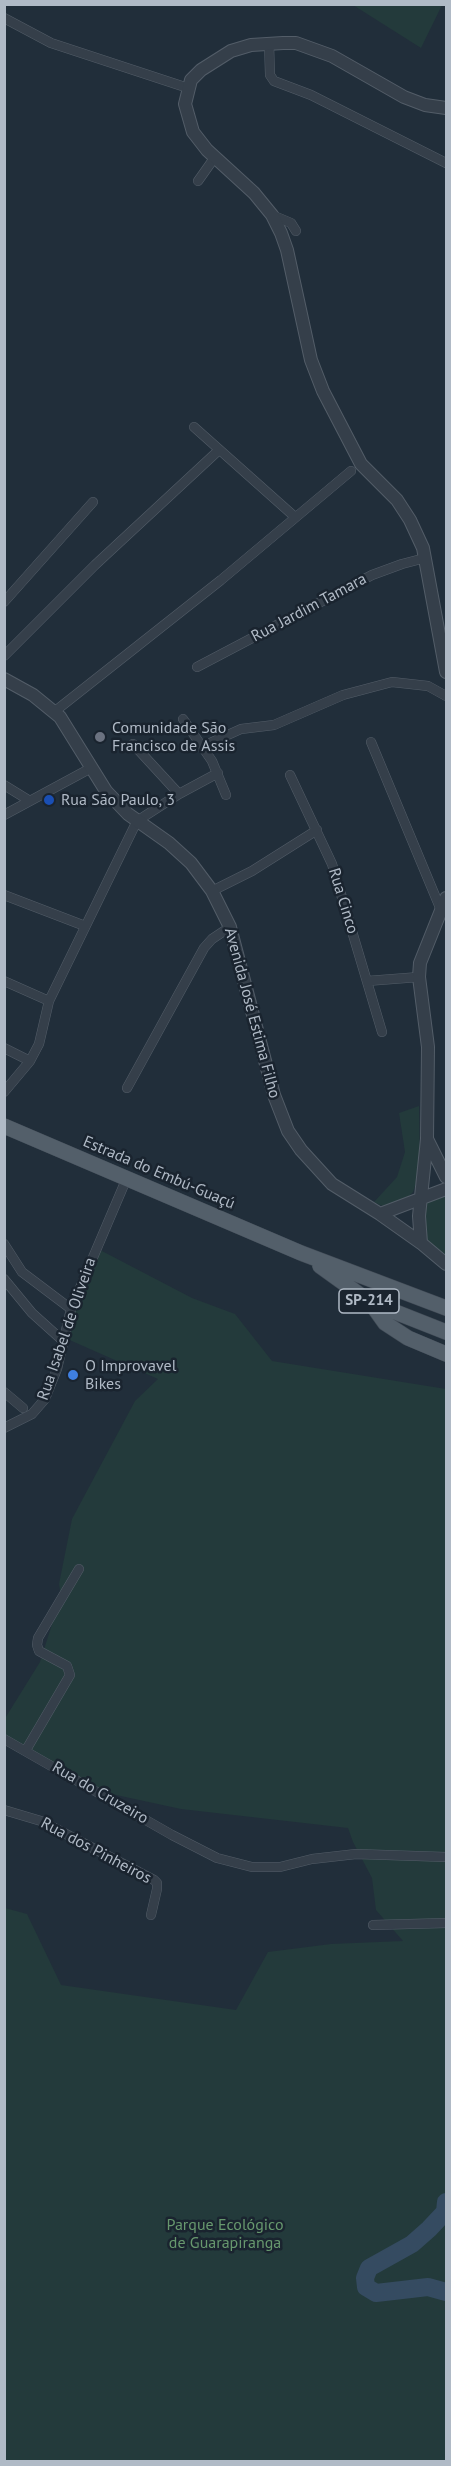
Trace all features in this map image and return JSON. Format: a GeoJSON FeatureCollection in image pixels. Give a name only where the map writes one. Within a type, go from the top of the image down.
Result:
{"type":"FeatureCollection","features":[{"type":"Feature","properties":{"kind":"main road","name":"Estrada do Embú-Guaçú"},"geometry":{"type":"LineString","coordinates":[[4,1126],[301,1253],[447,1308]]}},
{"type":"Feature","properties":{"kind":"main road","name":"Estrada do Embú-Guaçú"},"geometry":{"type":"LineString","coordinates":[[301,1253],[370,1302],[447,1332]]}},
{"type":"Feature","properties":{"kind":"main road"},"geometry":{"type":"LineString","coordinates":[[370,1302],[385,1323],[408,1338],[447,1354]]}},
{"type":"Feature","properties":{"kind":"street"},"geometry":{"type":"LineString","coordinates":[[4,18],[51,43],[188,88]]}},
{"type":"Feature","properties":{"kind":"street"},"geometry":{"type":"LineString","coordinates":[[269,43],[270,75],[274,81],[311,95],[447,163]]}},
{"type":"Feature","properties":{"kind":"street"},"geometry":{"type":"LineString","coordinates":[[447,108],[425,105],[404,98],[332,56],[296,43],[269,43],[231,51],[201,70],[191,80],[185,104],[193,132],[272,214],[286,250],[311,360],[322,391],[361,464],[397,500],[410,520],[423,548],[447,672]]}},
{"type":"Feature","properties":{"kind":"street"},"geometry":{"type":"LineString","coordinates":[[198,181],[216,157]]}},
{"type":"Feature","properties":{"kind":"street"},"geometry":{"type":"LineString","coordinates":[[272,214],[291,223],[296,231]]}},
{"type":"Feature","properties":{"kind":"street"},"geometry":{"type":"LineString","coordinates":[[194,427],[295,517]]}},
{"type":"Feature","properties":{"kind":"street"},"geometry":{"type":"LineString","coordinates":[[4,656],[95,565],[219,450]]}},
{"type":"Feature","properties":{"kind":"street"},"geometry":{"type":"LineString","coordinates":[[54,712],[221,580],[351,471]]}},
{"type":"Feature","properties":{"kind":"street"},"geometry":{"type":"LineString","coordinates":[[4,602],[93,502]]}},
{"type":"Feature","properties":{"kind":"street","name":"Rua Jardim Tamara"},"geometry":{"type":"LineString","coordinates":[[197,667],[372,575],[425,558]]}},
{"type":"Feature","properties":{"kind":"street","name":"Avenida José Estima Filho"},"geometry":{"type":"LineString","coordinates":[[4,679],[33,695],[54,712],[67,726],[106,791],[137,821],[169,843],[191,862],[212,891],[230,927],[271,1087],[288,1131],[320,1174],[421,1243],[447,1264]]}},
{"type":"Feature","properties":{"kind":"street"},"geometry":{"type":"LineString","coordinates":[[201,747],[241,729],[274,725],[343,695],[392,682],[428,686],[447,696]]}},
{"type":"Feature","properties":{"kind":"street"},"geometry":{"type":"LineString","coordinates":[[183,719],[218,773],[225,795]]}},
{"type":"Feature","properties":{"kind":"street"},"geometry":{"type":"LineString","coordinates":[[371,742],[441,910]]}},
{"type":"Feature","properties":{"kind":"street"},"geometry":{"type":"LineString","coordinates":[[133,744],[179,794]]}},
{"type":"Feature","properties":{"kind":"street"},"geometry":{"type":"LineString","coordinates":[[4,815],[91,768]]}},
{"type":"Feature","properties":{"kind":"street"},"geometry":{"type":"LineString","coordinates":[[4,1092],[30,1061],[39,1044],[49,1001],[137,821],[179,794],[218,773]]}},
{"type":"Feature","properties":{"kind":"street","name":"Rua Cinco"},"geometry":{"type":"LineString","coordinates":[[290,775],[332,864],[382,1032]]}},
{"type":"Feature","properties":{"kind":"street"},"geometry":{"type":"LineString","coordinates":[[4,786],[30,801]]}},
{"type":"Feature","properties":{"kind":"street"},"geometry":{"type":"LineString","coordinates":[[212,891],[252,872],[317,830]]}},
{"type":"Feature","properties":{"kind":"street"},"geometry":{"type":"LineString","coordinates":[[4,895],[85,926]]}},
{"type":"Feature","properties":{"kind":"street"},"geometry":{"type":"LineString","coordinates":[[421,1243],[419,1227],[427,1138],[428,1047],[419,977],[424,949],[447,898]]}},
{"type":"Feature","properties":{"kind":"street"},"geometry":{"type":"LineString","coordinates":[[127,1088],[204,948],[212,939],[230,927]]}},
{"type":"Feature","properties":{"kind":"street"},"geometry":{"type":"LineString","coordinates":[[368,981],[419,977]]}},
{"type":"Feature","properties":{"kind":"street"},"geometry":{"type":"LineString","coordinates":[[4,981],[49,1001]]}},
{"type":"Feature","properties":{"kind":"street"},"geometry":{"type":"LineString","coordinates":[[4,1048],[30,1061]]}},
{"type":"Feature","properties":{"kind":"street"},"geometry":{"type":"LineString","coordinates":[[427,1138],[447,1178]]}},
{"type":"Feature","properties":{"kind":"street","name":"Rua Isabel de Oliveira"},"geometry":{"type":"LineString","coordinates":[[4,1428],[45,1399],[51,1385],[71,1309],[126,1180]]}},
{"type":"Feature","properties":{"kind":"street"},"geometry":{"type":"LineString","coordinates":[[380,1214],[447,1189]]}},
{"type":"Feature","properties":{"kind":"street"},"geometry":{"type":"LineString","coordinates":[[4,1244],[22,1272],[71,1309]]}},
{"type":"Feature","properties":{"kind":"street"},"geometry":{"type":"LineString","coordinates":[[4,1279],[32,1312],[62,1340]]}},
{"type":"Feature","properties":{"kind":"street"},"geometry":{"type":"LineString","coordinates":[[4,1392],[27,1411]]}},
{"type":"Feature","properties":{"kind":"street"},"geometry":{"type":"LineString","coordinates":[[26,1749],[70,1676],[67,1666],[39,1651],[37,1645],[38,1638],[79,1569]]}},
{"type":"Feature","properties":{"kind":"street","name":"Rua do Cruzeiro"},"geometry":{"type":"LineString","coordinates":[[4,1738],[217,1858],[252,1867],[280,1867],[312,1859],[356,1854],[447,1857]]}},
{"type":"Feature","properties":{"kind":"street","name":"Rua dos Pinheiros"},"geometry":{"type":"LineString","coordinates":[[4,1810],[41,1821],[154,1880],[157,1889],[151,1915]]}},
{"type":"Feature","properties":{"kind":"street"},"geometry":{"type":"LineString","coordinates":[[374,1925],[447,1923]]}},
{"type":"Feature","properties":{"kind":"green space"},"geometry":{"type":"Polygon","coordinates":[[[353,5],[442,5],[421,48],[353,5]]]}},
{"type":"Feature","properties":{"kind":"green space"},"geometry":{"type":"Polygon","coordinates":[[[419,1106],[420,1171],[413,1192],[401,1204],[384,1207],[374,1202],[397,1177],[405,1152],[399,1113],[419,1106]]]}},
{"type":"Feature","properties":{"kind":"green space"},"geometry":{"type":"Polygon","coordinates":[[[446,1190],[446,1263],[424,1244],[421,1201],[446,1190]]]}},
{"type":"Feature","properties":{"kind":"green space","name":"Parque Ecológico de Guarapiranga"},"geometry":{"type":"Polygon","coordinates":[[[100,1250],[192,1298],[235,1314],[272,1361],[446,1389],[446,2461],[5,2461],[5,1908],[27,1914],[61,1985],[236,2010],[268,1952],[331,1944],[403,1941],[376,1910],[372,1878],[348,1828],[181,1809],[107,1793],[5,1739],[4,1720],[40,1662],[61,1596],[59,1584],[72,1519],[135,1401],[158,1379],[65,1338],[71,1309],[100,1250]]]}},
{"type":"Feature","properties":{"kind":"waterway"},"geometry":{"type":"LineString","coordinates":[[446,2202],[445,2212],[429,2229],[412,2244],[369,2268],[365,2278],[366,2287],[376,2293],[428,2287],[446,2292]]}},
{"type":"Feature","properties":{"kind":"place","name":"Comunidade São Francisco de Assis"},"geometry":{"type":"Point","coordinates":[100,737]}},
{"type":"Feature","properties":{"kind":"place","name":"Rua São Paulo, 3"},"geometry":{"type":"Point","coordinates":[49,800]}},
{"type":"Feature","properties":{"kind":"place","name":"O Improvavel Bikes"},"geometry":{"type":"Point","coordinates":[73,1375]}}]}
